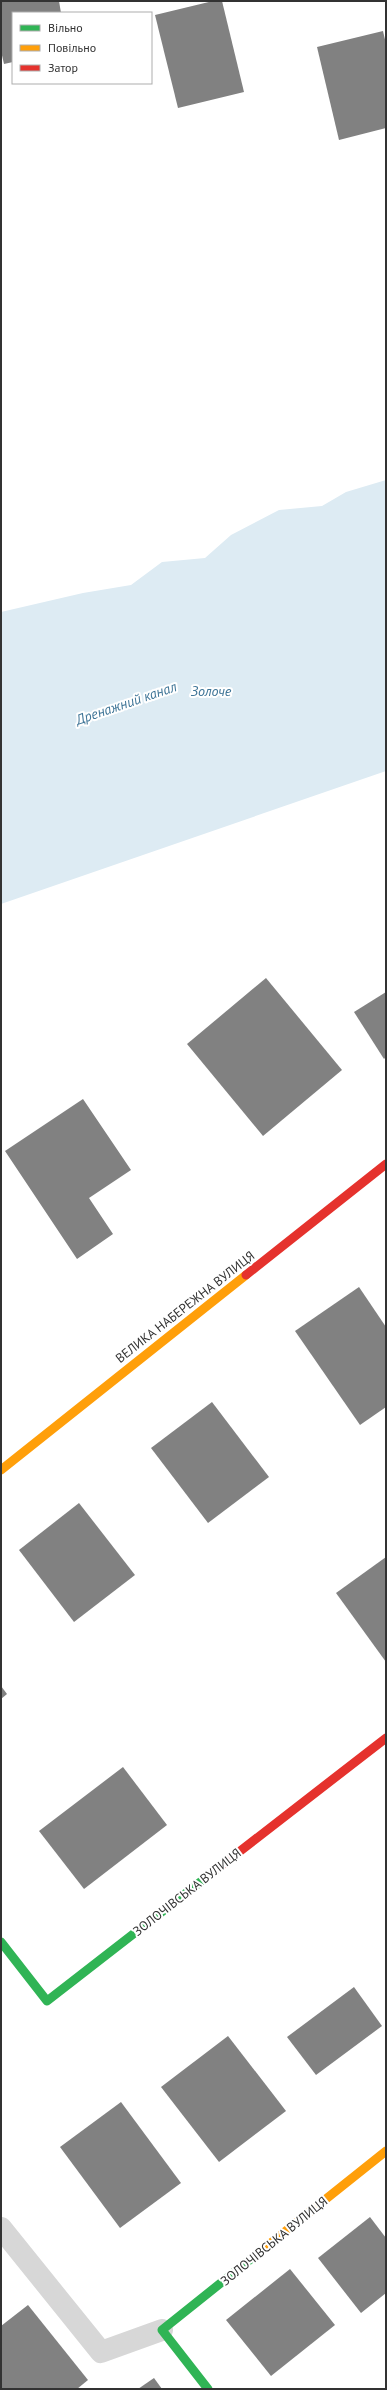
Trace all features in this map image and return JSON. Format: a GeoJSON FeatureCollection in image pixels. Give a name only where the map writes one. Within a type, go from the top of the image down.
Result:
{"type":"FeatureCollection","features":[{"type":"Feature","properties":{"kind":"street","name":"ВЕЛИКА НАБЕРЕЖНА ВУЛИЦЯ"},"geometry":{"type":"LineString","coordinates":[[1,1470],[386,1164]]}},
{"type":"Feature","properties":{"kind":"street","name":"ЗОЛОЧІВСЬКА ВУЛИЦЯ"},"geometry":{"type":"LineString","coordinates":[[1,1942],[47,2001],[386,1738]]}},
{"type":"Feature","properties":{"kind":"street","name":"ЗОЛОЧІВСЬКА ВУЛИЦЯ"},"geometry":{"type":"LineString","coordinates":[[1,2228],[101,2352],[162,2330],[386,2151]]}},
{"type":"Feature","properties":{"kind":"street"},"geometry":{"type":"LineString","coordinates":[[162,2330],[208,2389]]}},
{"type":"Feature","properties":{"kind":"water","name":"Золоче"},"geometry":{"type":"Polygon","coordinates":[[[386,480],[386,771],[1,904],[1,612],[83,593],[131,585],[162,562],[205,558],[231,535],[279,510],[322,506],[346,492],[386,480]]]}},
{"type":"Feature","properties":{"kind":"building"},"geometry":{"type":"Polygon","coordinates":[[[1,1],[59,1],[61,12],[12,12],[12,62],[4,64],[1,51],[1,1]]]}},
{"type":"Feature","properties":{"kind":"building"},"geometry":{"type":"Polygon","coordinates":[[[213,1],[222,1],[244,92],[178,108],[155,15],[213,1]]]}},
{"type":"Feature","properties":{"kind":"building"},"geometry":{"type":"Polygon","coordinates":[[[383,31],[386,44],[386,128],[339,140],[317,47],[383,31]]]}},
{"type":"Feature","properties":{"kind":"building"},"geometry":{"type":"Polygon","coordinates":[[[266,978],[342,1070],[263,1136],[187,1044],[266,978]]]}},
{"type":"Feature","properties":{"kind":"building"},"geometry":{"type":"Polygon","coordinates":[[[386,992],[386,1057],[384,1059],[354,1012],[386,992]]]}},
{"type":"Feature","properties":{"kind":"building"},"geometry":{"type":"Polygon","coordinates":[[[83,1099],[131,1170],[89,1198],[113,1234],[77,1259],[5,1151],[83,1099]]]}},
{"type":"Feature","properties":{"kind":"building"},"geometry":{"type":"Polygon","coordinates":[[[359,1287],[386,1327],[386,1407],[360,1425],[295,1331],[359,1287]]]}},
{"type":"Feature","properties":{"kind":"building"},"geometry":{"type":"Polygon","coordinates":[[[212,1402],[269,1477],[208,1523],[151,1448],[212,1402]]]}},
{"type":"Feature","properties":{"kind":"building"},"geometry":{"type":"Polygon","coordinates":[[[79,1503],[135,1575],[74,1622],[19,1550],[79,1503]]]}},
{"type":"Feature","properties":{"kind":"building"},"geometry":{"type":"Polygon","coordinates":[[[386,1557],[386,1662],[336,1593],[386,1557]]]}},
{"type":"Feature","properties":{"kind":"building"},"geometry":{"type":"Polygon","coordinates":[[[1,1686],[7,1694],[1,1699],[1,1686]]]}},
{"type":"Feature","properties":{"kind":"building"},"geometry":{"type":"Polygon","coordinates":[[[123,1767],[167,1825],[84,1889],[39,1831],[123,1767]]]}},
{"type":"Feature","properties":{"kind":"building"},"geometry":{"type":"Polygon","coordinates":[[[354,1987],[382,2026],[316,2075],[287,2037],[354,1987]]]}},
{"type":"Feature","properties":{"kind":"building"},"geometry":{"type":"Polygon","coordinates":[[[228,2036],[286,2111],[219,2162],[161,2087],[228,2036]]]}},
{"type":"Feature","properties":{"kind":"building"},"geometry":{"type":"Polygon","coordinates":[[[121,2102],[181,2183],[120,2228],[60,2147],[121,2102]]]}},
{"type":"Feature","properties":{"kind":"building"},"geometry":{"type":"Polygon","coordinates":[[[370,2217],[386,2238],[386,2293],[361,2313],[318,2258],[370,2217]]]}},
{"type":"Feature","properties":{"kind":"building"},"geometry":{"type":"Polygon","coordinates":[[[290,2269],[335,2325],[271,2376],[226,2320],[290,2269]]]}},
{"type":"Feature","properties":{"kind":"building"},"geometry":{"type":"Polygon","coordinates":[[[28,2305],[88,2380],[77,2389],[1,2389],[1,2326],[28,2305]]]}},
{"type":"Feature","properties":{"kind":"building"},"geometry":{"type":"Polygon","coordinates":[[[154,2378],[162,2389],[138,2389],[154,2378]]]}},
{"type":"Feature","properties":{"kind":"traffic: fast"},"geometry":{"type":"LineString","coordinates":[[1,1942],[47,2001],[217,1869]]}},
{"type":"Feature","properties":{"kind":"traffic: fast"},"geometry":{"type":"LineString","coordinates":[[208,2389],[162,2330],[257,2254]]}},
{"type":"Feature","properties":{"kind":"traffic: slow"},"geometry":{"type":"LineString","coordinates":[[1,1470],[246,1275]]}},
{"type":"Feature","properties":{"kind":"traffic: slow"},"geometry":{"type":"LineString","coordinates":[[257,2254],[386,2151]]}},
{"type":"Feature","properties":{"kind":"traffic: jam"},"geometry":{"type":"LineString","coordinates":[[246,1275],[386,1164]]}},
{"type":"Feature","properties":{"kind":"traffic: jam"},"geometry":{"type":"LineString","coordinates":[[217,1869],[386,1738]]}},
{"type":"Feature","properties":{"kind":"water label","name":"Дренажний канал"},"geometry":{"type":"Point","coordinates":[126,703]}}]}
